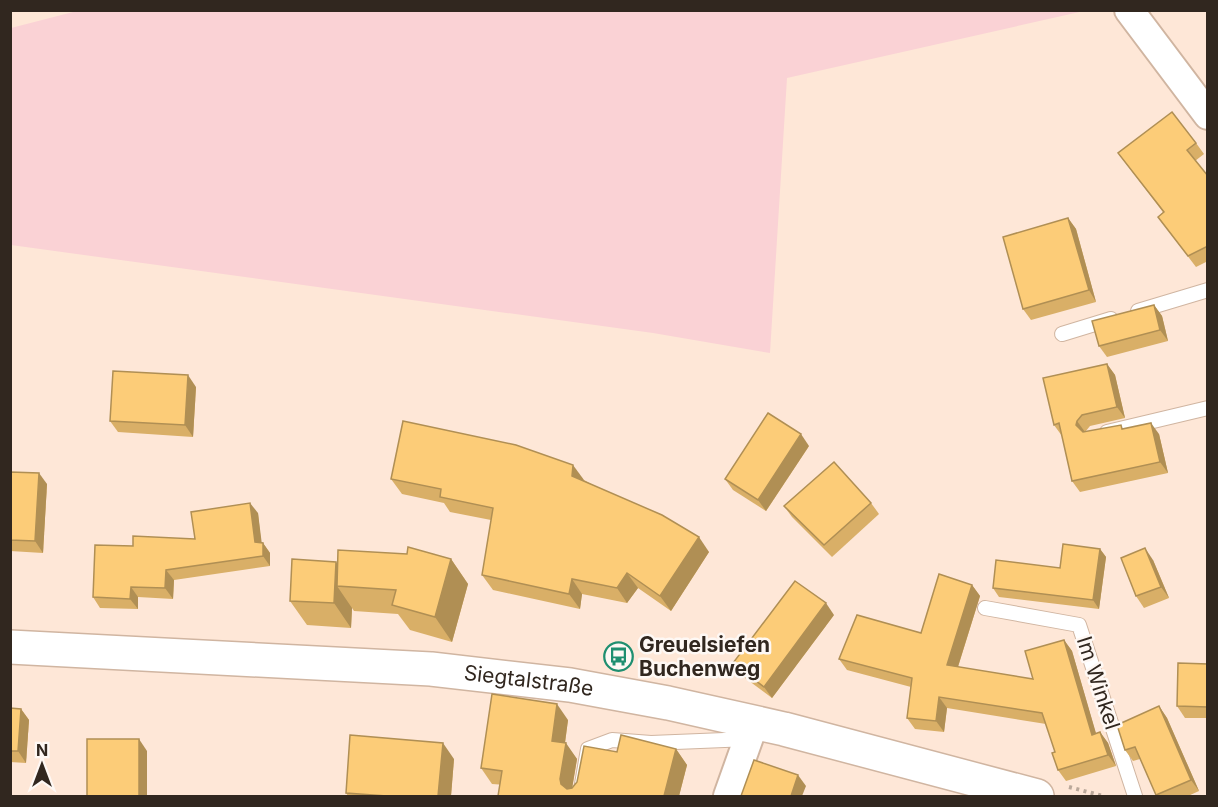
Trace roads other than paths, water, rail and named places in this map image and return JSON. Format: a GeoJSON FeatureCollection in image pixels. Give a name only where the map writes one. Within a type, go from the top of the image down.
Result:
{"type":"FeatureCollection","features":[{"type":"Feature","properties":{"kind":"main road","name":"Siegtalstraße"},"geometry":{"type":"LineString","coordinates":[[10,647],[431,669],[570,685],[668,703],[752,731],[818,738],[1037,796]]}},
{"type":"Feature","properties":{"kind":"street"},"geometry":{"type":"LineString","coordinates":[[1129,10],[1208,115]]}},
{"type":"Feature","properties":{"kind":"street"},"geometry":{"type":"LineString","coordinates":[[728,796],[752,731]]}},
{"type":"Feature","properties":{"kind":"lane"},"geometry":{"type":"LineString","coordinates":[[1062,334],[1208,290]]}},
{"type":"Feature","properties":{"kind":"lane"},"geometry":{"type":"LineString","coordinates":[[1093,435],[1208,408]]}},
{"type":"Feature","properties":{"kind":"lane","name":"Im Winkel"},"geometry":{"type":"LineString","coordinates":[[985,608],[1079,625],[1135,796]]}},
{"type":"Feature","properties":{"kind":"lane"},"geometry":{"type":"LineString","coordinates":[[580,796],[588,749],[612,740],[651,743],[752,731]]}},
{"type":"Feature","properties":{"kind":"place","name":"Greuelsiefen Buchenweg"},"geometry":{"type":"Point","coordinates":[618,657]}}]}
